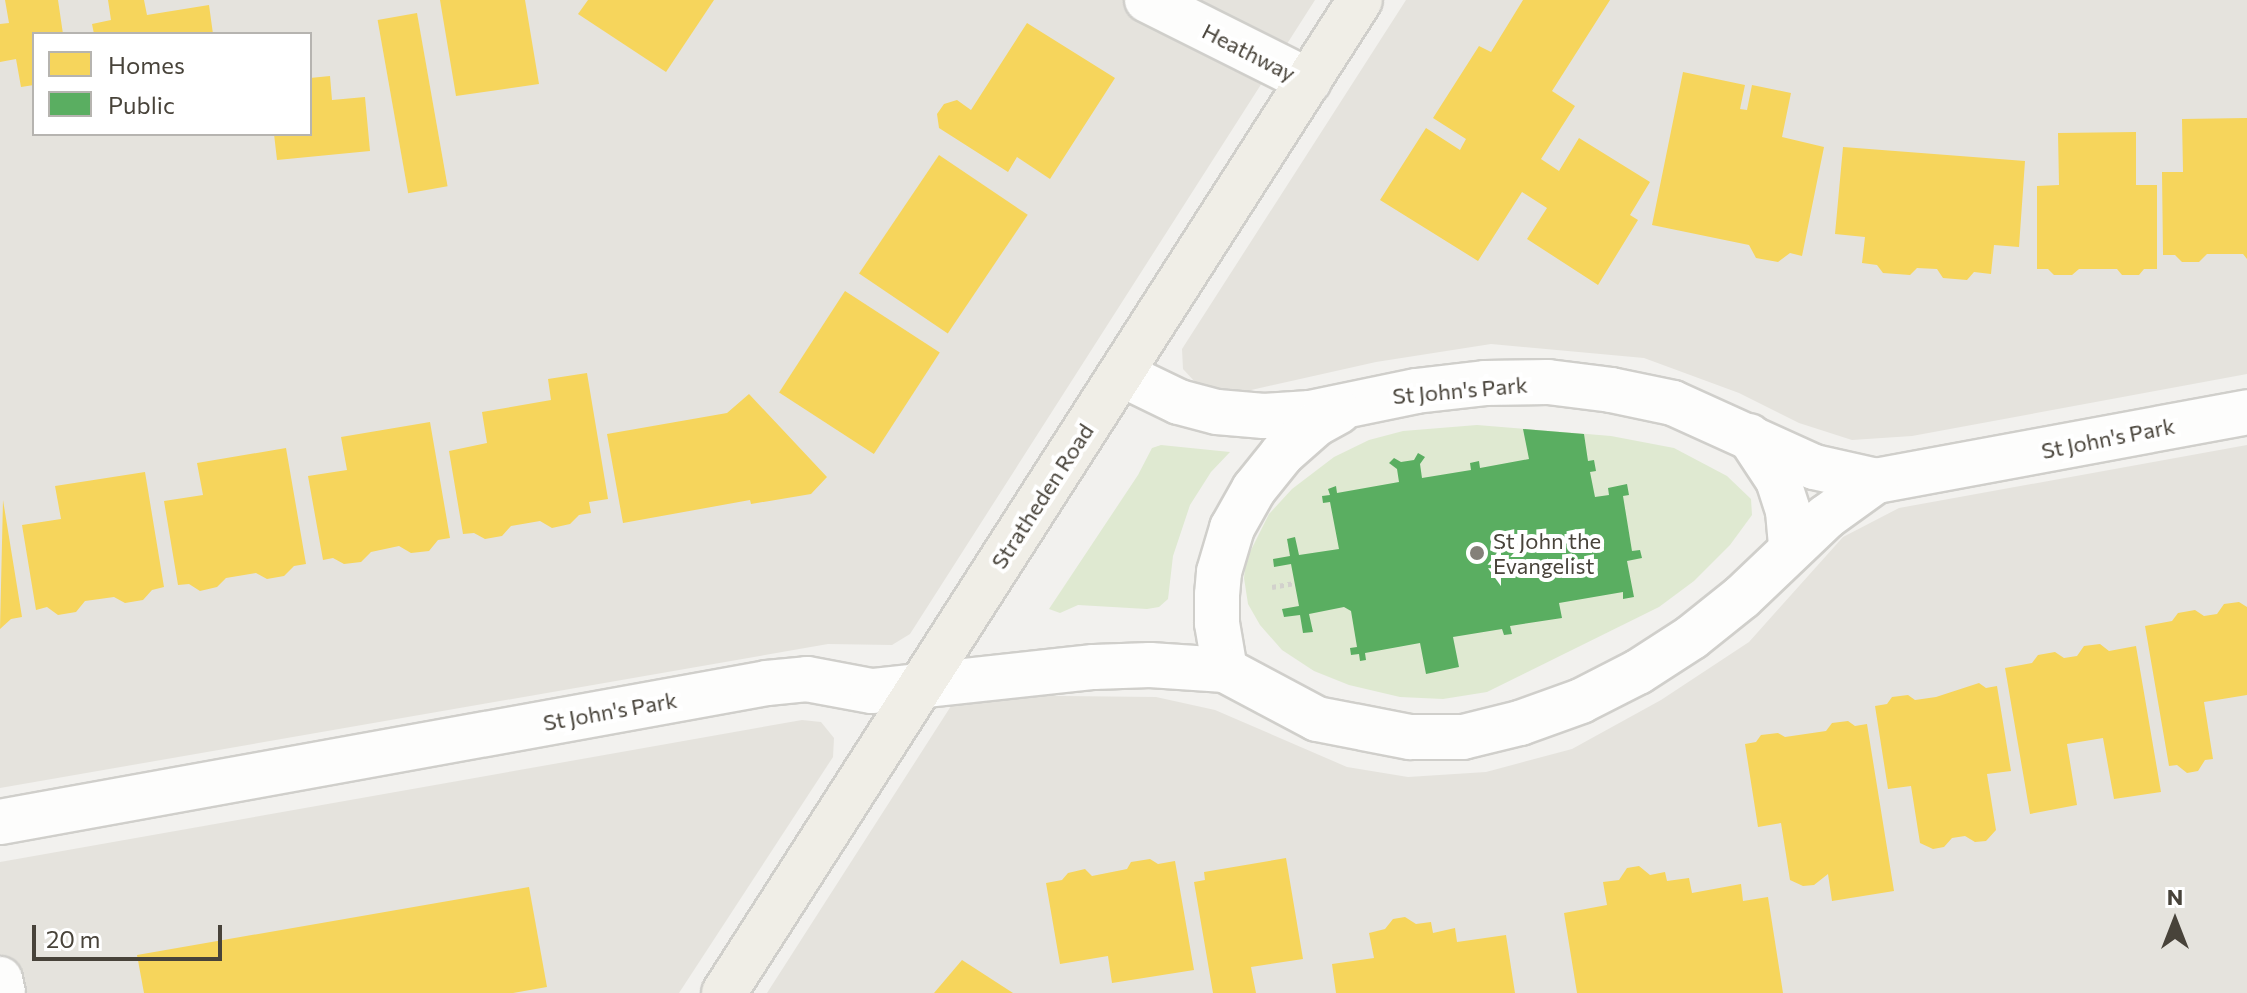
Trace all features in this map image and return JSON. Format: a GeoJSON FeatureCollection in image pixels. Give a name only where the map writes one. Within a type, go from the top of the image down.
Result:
{"type":"FeatureCollection","features":[{"type":"Feature","properties":{"kind":"main road","name":"Stratheden Road"},"geometry":{"type":"LineString","coordinates":[[724,993],[1360,0]]}},
{"type":"Feature","properties":{"kind":"street","name":"Heathway"},"geometry":{"type":"LineString","coordinates":[[1147,0],[1309,81]]}},
{"type":"Feature","properties":{"kind":"street","name":"St John's Park"},"geometry":{"type":"LineString","coordinates":[[1121,374],[1179,402],[1217,412],[1264,416],[1295,414],[1355,401],[1485,383],[1548,382],[1611,390],[1673,403],[1814,467],[1876,481],[2247,412]]}},
{"type":"Feature","properties":{"kind":"street","name":"St John's Park"},"geometry":{"type":"LineString","coordinates":[[1225,670],[1217,623],[1217,595],[1219,572],[1232,528],[1254,489],[1282,454],[1316,424],[1355,401]]}},
{"type":"Feature","properties":{"kind":"street"},"geometry":{"type":"LineString","coordinates":[[1749,436],[1778,480],[1788,511],[1791,549]]}},
{"type":"Feature","properties":{"kind":"street","name":"St John's Park"},"geometry":{"type":"LineString","coordinates":[[0,822],[767,683],[807,679],[872,691],[1094,667],[1150,665],[1225,670],[1317,719],[1410,737],[1463,737],[1520,723],[1568,706],[1638,672],[1692,637],[1742,597],[1826,517],[1876,481]]}},
{"type":"Feature","properties":{"kind":"street"},"geometry":{"type":"LineString","coordinates":[[0,979],[3,993]]}},
{"type":"Feature","properties":{"kind":"shaded area"},"geometry":{"type":"Polygon","coordinates":[[[0,0],[1315,0],[910,634],[892,645],[828,644],[0,788],[0,0]]]}},
{"type":"Feature","properties":{"kind":"shaded area"},"geometry":{"type":"Polygon","coordinates":[[[1406,0],[2247,0],[2247,374],[1912,436],[1852,440],[1799,423],[1739,393],[1644,358],[1491,344],[1376,362],[1238,393],[1214,394],[1196,383],[1183,369],[1182,349],[1406,0]]]}},
{"type":"Feature","properties":{"kind":"shaded area"},"geometry":{"type":"Polygon","coordinates":[[[2247,445],[2247,993],[767,993],[951,706],[964,698],[983,695],[1156,697],[1215,710],[1347,767],[1408,777],[1486,772],[1572,749],[1661,700],[1749,642],[1843,537],[1899,508],[2247,445]]]}},
{"type":"Feature","properties":{"kind":"shaded area"},"geometry":{"type":"Polygon","coordinates":[[[802,720],[821,722],[834,738],[833,757],[679,993],[0,993],[0,862],[802,720]]]}},
{"type":"Feature","properties":{"kind":"green space"},"geometry":{"type":"Polygon","coordinates":[[[1477,425],[1611,436],[1674,448],[1727,476],[1751,499],[1752,515],[1730,545],[1694,581],[1659,607],[1487,692],[1443,699],[1400,697],[1349,685],[1314,671],[1282,650],[1260,625],[1248,604],[1244,578],[1246,560],[1269,514],[1292,489],[1334,457],[1369,440],[1403,431],[1477,425]]]}},
{"type":"Feature","properties":{"kind":"green space"},"geometry":{"type":"Polygon","coordinates":[[[1161,445],[1230,452],[1211,472],[1190,505],[1173,556],[1168,599],[1159,607],[1147,609],[1078,605],[1060,613],[1049,609],[1138,475],[1152,448],[1161,445]]]}},
{"type":"Feature","properties":{"kind":"building: Homes"},"geometry":{"type":"Polygon","coordinates":[[[5,0],[58,0],[63,32],[32,32],[32,85],[21,87],[16,59],[0,62],[0,24],[9,23],[5,0]]]}},
{"type":"Feature","properties":{"kind":"building: Homes"},"geometry":{"type":"Polygon","coordinates":[[[108,0],[144,0],[147,15],[209,5],[213,32],[94,32],[92,24],[111,20],[108,0]]]}},
{"type":"Feature","properties":{"kind":"building: Homes"},"geometry":{"type":"Polygon","coordinates":[[[440,0],[525,0],[539,84],[456,96],[440,0]]]}},
{"type":"Feature","properties":{"kind":"building: Homes"},"geometry":{"type":"Polygon","coordinates":[[[588,0],[714,0],[666,72],[578,14],[588,0]]]}},
{"type":"Feature","properties":{"kind":"building: Homes"},"geometry":{"type":"Polygon","coordinates":[[[1523,0],[1610,0],[1552,91],[1575,106],[1541,159],[1559,171],[1579,138],[1650,182],[1630,215],[1638,220],[1598,285],[1527,239],[1547,208],[1522,192],[1478,261],[1380,200],[1426,128],[1460,150],[1466,139],[1433,118],[1479,46],[1491,52],[1523,0]]]}},
{"type":"Feature","properties":{"kind":"building: Homes"},"geometry":{"type":"Polygon","coordinates":[[[417,13],[448,186],[408,193],[378,20],[417,13]]]}},
{"type":"Feature","properties":{"kind":"building: Homes"},"geometry":{"type":"Polygon","coordinates":[[[1027,23],[1115,78],[1050,179],[1017,157],[1008,172],[939,128],[937,114],[944,104],[957,100],[971,110],[1027,23]]]}},
{"type":"Feature","properties":{"kind":"building: Homes"},"geometry":{"type":"Polygon","coordinates":[[[1683,72],[1745,85],[1740,109],[1747,110],[1752,85],[1791,93],[1782,137],[1824,147],[1802,256],[1790,253],[1778,262],[1756,258],[1749,245],[1652,225],[1683,72]]]}},
{"type":"Feature","properties":{"kind":"building: Homes"},"geometry":{"type":"Polygon","coordinates":[[[330,76],[332,100],[365,97],[370,151],[277,160],[274,136],[312,136],[312,78],[330,76]]]}},
{"type":"Feature","properties":{"kind":"building: Homes"},"geometry":{"type":"Polygon","coordinates":[[[2247,118],[2247,259],[2243,254],[2207,254],[2199,262],[2182,262],[2175,255],[2163,255],[2162,172],[2183,172],[2182,119],[2247,118]]]}},
{"type":"Feature","properties":{"kind":"building: Homes"},"geometry":{"type":"Polygon","coordinates":[[[2136,132],[2136,185],[2157,185],[2157,269],[2144,269],[2139,275],[2122,275],[2117,269],[2079,269],[2072,275],[2054,275],[2048,269],[2037,269],[2037,186],[2059,185],[2058,133],[2136,132]]]}},
{"type":"Feature","properties":{"kind":"building: Homes"},"geometry":{"type":"Polygon","coordinates":[[[1843,147],[2025,161],[2019,247],[1994,245],[1991,274],[1974,272],[1967,280],[1943,278],[1937,269],[1917,268],[1910,275],[1883,273],[1877,265],[1862,263],[1865,237],[1835,234],[1843,147]]]}},
{"type":"Feature","properties":{"kind":"building: Homes"},"geometry":{"type":"Polygon","coordinates":[[[939,155],[1028,215],[948,333],[859,274],[939,155]]]}},
{"type":"Feature","properties":{"kind":"building: Homes"},"geometry":{"type":"Polygon","coordinates":[[[845,291],[940,353],[874,454],[779,392],[845,291]]]}},
{"type":"Feature","properties":{"kind":"building: Homes"},"geometry":{"type":"Polygon","coordinates":[[[587,373],[608,499],[589,502],[591,513],[579,515],[570,524],[552,528],[540,521],[511,526],[502,536],[485,539],[474,533],[463,534],[449,451],[487,443],[482,412],[551,400],[548,379],[587,373]]]}},
{"type":"Feature","properties":{"kind":"building: Homes"},"geometry":{"type":"Polygon","coordinates":[[[749,394],[827,477],[811,494],[751,504],[750,500],[623,523],[607,434],[727,413],[749,394]]]}},
{"type":"Feature","properties":{"kind":"building: Homes"},"geometry":{"type":"Polygon","coordinates":[[[430,422],[450,538],[438,540],[429,551],[411,553],[399,546],[371,552],[361,562],[344,564],[333,558],[323,560],[308,476],[347,470],[341,437],[430,422]]]}},
{"type":"Feature","properties":{"kind":"building: Homes"},"geometry":{"type":"Polygon","coordinates":[[[286,448],[306,564],[294,566],[284,576],[267,579],[256,573],[226,578],[217,587],[200,591],[189,584],[178,585],[164,501],[203,495],[197,463],[286,448]]]}},
{"type":"Feature","properties":{"kind":"building: Homes"},"geometry":{"type":"Polygon","coordinates":[[[145,472],[164,587],[152,590],[143,600],[125,603],[114,597],[85,601],[76,612],[58,615],[47,607],[36,610],[22,525],[61,519],[55,486],[145,472]]]}},
{"type":"Feature","properties":{"kind":"building: Homes"},"geometry":{"type":"Polygon","coordinates":[[[3,500],[22,617],[11,619],[0,629],[3,500]]]}},
{"type":"Feature","properties":{"kind":"building: Homes"},"geometry":{"type":"Polygon","coordinates":[[[2239,602],[2247,607],[2247,695],[2204,702],[2213,759],[2205,760],[2198,771],[2187,773],[2177,765],[2169,766],[2145,626],[2172,621],[2178,613],[2195,610],[2204,616],[2217,614],[2224,604],[2239,602]]]}},
{"type":"Feature","properties":{"kind":"building: Homes"},"geometry":{"type":"Polygon","coordinates":[[[2100,644],[2109,651],[2136,646],[2161,792],[2114,799],[2103,738],[2067,744],[2077,805],[2030,814],[2005,668],[2032,663],[2038,655],[2055,652],[2064,658],[2077,656],[2084,646],[2100,644]]]}},
{"type":"Feature","properties":{"kind":"building: Homes"},"geometry":{"type":"Polygon","coordinates":[[[1979,683],[1986,688],[1997,686],[2011,771],[1987,774],[1996,830],[1986,841],[1975,842],[1965,836],[1952,838],[1944,847],[1933,849],[1920,843],[1911,786],[1888,789],[1875,706],[1887,704],[1892,697],[1908,695],[1915,700],[1936,697],[1979,683]]]}},
{"type":"Feature","properties":{"kind":"building: Homes"},"geometry":{"type":"Polygon","coordinates":[[[1848,721],[1855,726],[1867,724],[1894,891],[1832,901],[1828,874],[1814,885],[1803,886],[1790,880],[1781,823],[1758,827],[1745,744],[1756,742],[1761,735],[1778,733],[1785,737],[1826,731],[1832,723],[1848,721]]]}},
{"type":"Feature","properties":{"kind":"building: Homes"},"geometry":{"type":"Polygon","coordinates":[[[1286,858],[1303,959],[1251,967],[1256,993],[1213,993],[1194,882],[1205,880],[1204,872],[1286,858]]]}},
{"type":"Feature","properties":{"kind":"building: Homes"},"geometry":{"type":"Polygon","coordinates":[[[1150,859],[1158,864],[1175,861],[1194,970],[1112,983],[1108,956],[1060,964],[1046,883],[1062,880],[1068,873],[1085,869],[1092,876],[1127,869],[1131,862],[1150,859]]]}},
{"type":"Feature","properties":{"kind":"building: Homes"},"geometry":{"type":"Polygon","coordinates":[[[1639,866],[1650,875],[1665,872],[1667,881],[1689,878],[1692,893],[1741,884],[1743,901],[1768,897],[1783,993],[1577,993],[1564,913],[1607,905],[1603,882],[1619,880],[1627,868],[1639,866]]]}},
{"type":"Feature","properties":{"kind":"building: Homes"},"geometry":{"type":"Polygon","coordinates":[[[529,887],[547,987],[513,993],[144,993],[137,955],[529,887]]]}},
{"type":"Feature","properties":{"kind":"building: Homes"},"geometry":{"type":"Polygon","coordinates":[[[1405,917],[1416,924],[1431,922],[1433,933],[1455,928],[1457,942],[1506,935],[1515,993],[1336,993],[1332,964],[1374,958],[1369,933],[1385,929],[1393,919],[1405,917]]]}},
{"type":"Feature","properties":{"kind":"building: Homes"},"geometry":{"type":"Polygon","coordinates":[[[962,960],[1013,993],[934,993],[962,960]]]}},
{"type":"Feature","properties":{"kind":"building: Public","name":"St John the Evangelist"},"geometry":{"type":"Polygon","coordinates":[[[1523,429],[1584,434],[1588,461],[1594,460],[1596,471],[1590,472],[1595,497],[1609,495],[1608,488],[1627,484],[1629,495],[1623,496],[1632,551],[1640,550],[1642,558],[1627,561],[1634,597],[1623,599],[1623,592],[1559,603],[1562,618],[1510,626],[1512,634],[1504,635],[1502,629],[1453,637],[1459,667],[1426,674],[1420,643],[1365,653],[1366,660],[1360,661],[1359,654],[1351,655],[1350,648],[1357,647],[1351,611],[1344,607],[1309,614],[1313,632],[1303,633],[1300,615],[1284,617],[1282,609],[1299,606],[1291,564],[1274,567],[1273,559],[1290,556],[1287,539],[1295,537],[1299,555],[1339,549],[1330,502],[1323,503],[1322,496],[1330,495],[1328,489],[1336,486],[1337,493],[1399,482],[1397,469],[1389,463],[1394,458],[1401,462],[1414,460],[1418,453],[1425,457],[1420,464],[1422,478],[1471,470],[1470,463],[1479,461],[1480,468],[1529,459],[1523,429]]]}},
{"type":"Feature","properties":{"kind":"place","name":"St John the Evangelist"},"geometry":{"type":"Point","coordinates":[1477,553]}}]}
